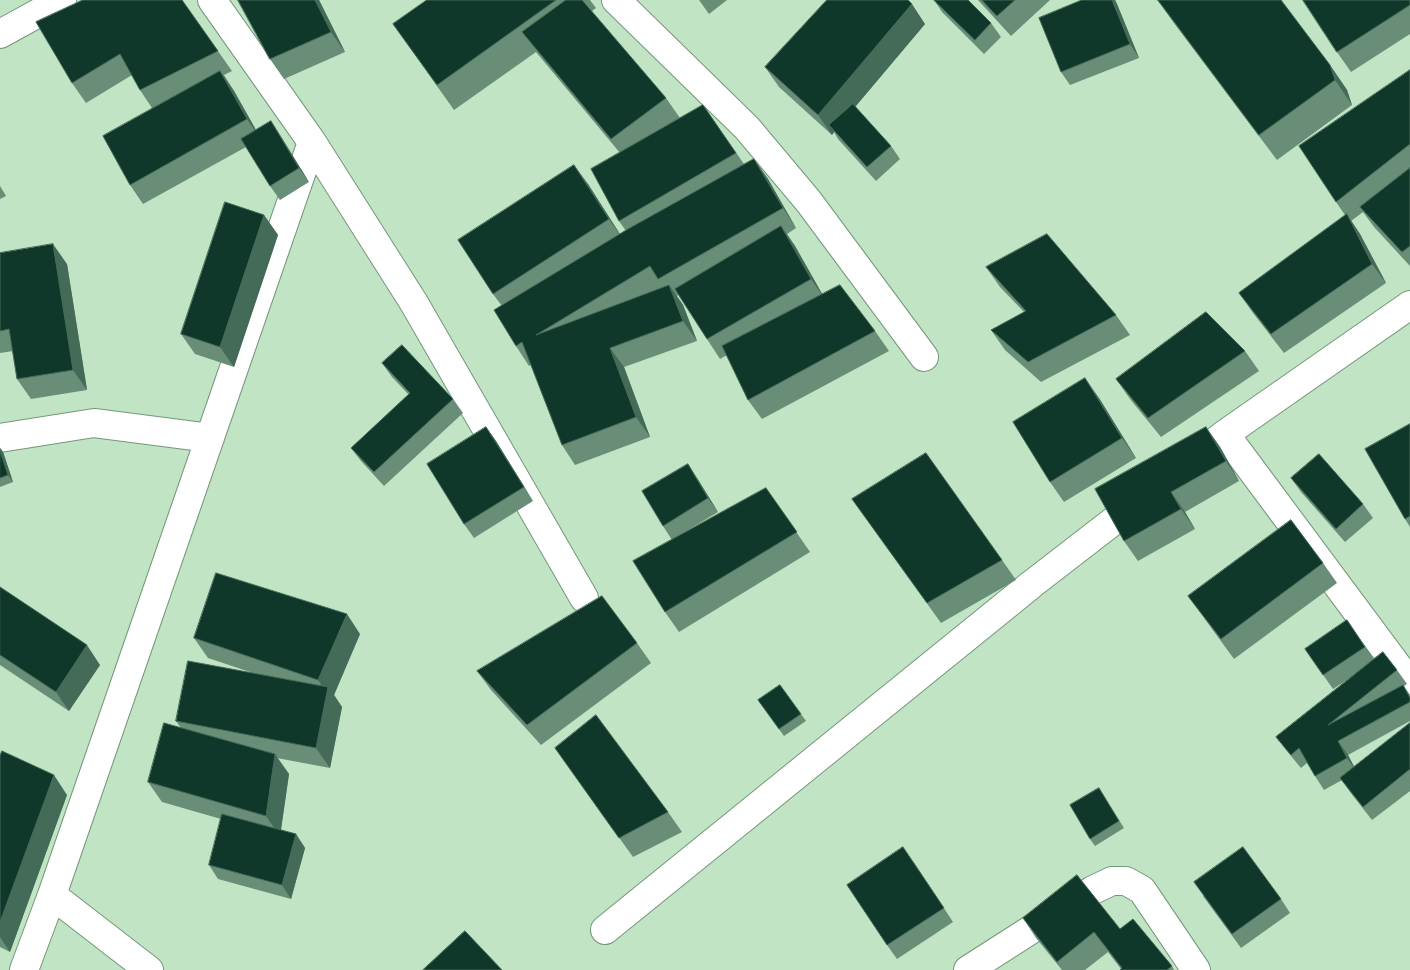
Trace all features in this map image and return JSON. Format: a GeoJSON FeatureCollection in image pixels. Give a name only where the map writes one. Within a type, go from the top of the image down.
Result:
{"type":"FeatureCollection","features":[{"type":"Feature","properties":{"kind":"street"},"geometry":{"type":"LineString","coordinates":[[0,34],[62,0]]}},
{"type":"Feature","properties":{"kind":"street"},"geometry":{"type":"LineString","coordinates":[[212,0],[312,142],[414,303],[584,598]]}},
{"type":"Feature","properties":{"kind":"street"},"geometry":{"type":"LineString","coordinates":[[616,0],[747,128],[809,202],[924,356]]}},
{"type":"Feature","properties":{"kind":"street"},"geometry":{"type":"LineString","coordinates":[[24,970],[52,895],[312,142]]}},
{"type":"Feature","properties":{"kind":"street"},"geometry":{"type":"LineString","coordinates":[[605,930],[1032,584],[1225,434],[1410,305]]}},
{"type":"Feature","properties":{"kind":"street"},"geometry":{"type":"LineString","coordinates":[[0,438],[94,423],[210,438]]}},
{"type":"Feature","properties":{"kind":"street"},"geometry":{"type":"LineString","coordinates":[[1225,434],[1410,683]]}},
{"type":"Feature","properties":{"kind":"street"},"geometry":{"type":"LineString","coordinates":[[968,970],[1093,890],[1112,881],[1126,881],[1142,890],[1196,970]]}},
{"type":"Feature","properties":{"kind":"street"},"geometry":{"type":"LineString","coordinates":[[52,895],[149,970]]}},
{"type":"Feature","properties":{"kind":"building"},"geometry":{"type":"Polygon","coordinates":[[[83,0],[182,0],[218,51],[140,90],[120,54],[72,83],[36,22],[83,0]]]}},
{"type":"Feature","properties":{"kind":"building"},"geometry":{"type":"Polygon","coordinates":[[[238,0],[315,0],[331,32],[270,59],[238,0]]]}},
{"type":"Feature","properties":{"kind":"building"},"geometry":{"type":"Polygon","coordinates":[[[427,0],[556,0],[437,85],[393,24],[427,0]]]}},
{"type":"Feature","properties":{"kind":"building"},"geometry":{"type":"Polygon","coordinates":[[[566,0],[582,0],[666,98],[611,139],[522,32],[566,0]]]}},
{"type":"Feature","properties":{"kind":"building"},"geometry":{"type":"Polygon","coordinates":[[[827,0],[908,0],[912,4],[818,115],[765,67],[827,0]]]}},
{"type":"Feature","properties":{"kind":"building"},"geometry":{"type":"Polygon","coordinates":[[[934,0],[968,0],[991,23],[975,40],[934,0]]]}},
{"type":"Feature","properties":{"kind":"building"},"geometry":{"type":"Polygon","coordinates":[[[982,0],[1015,0],[997,16],[982,0]]]}},
{"type":"Feature","properties":{"kind":"building"},"geometry":{"type":"Polygon","coordinates":[[[1082,0],[1112,0],[1130,44],[1061,72],[1039,18],[1082,0]]]}},
{"type":"Feature","properties":{"kind":"building"},"geometry":{"type":"Polygon","coordinates":[[[1158,0],[1281,0],[1330,65],[1335,80],[1259,135],[1158,0]]]}},
{"type":"Feature","properties":{"kind":"building"},"geometry":{"type":"Polygon","coordinates":[[[1303,0],[1410,0],[1410,5],[1337,52],[1303,0]]]}},
{"type":"Feature","properties":{"kind":"building"},"geometry":{"type":"Polygon","coordinates":[[[1410,70],[1410,144],[1336,202],[1299,146],[1410,70]]]}},
{"type":"Feature","properties":{"kind":"building"},"geometry":{"type":"Polygon","coordinates":[[[220,71],[247,119],[130,185],[103,136],[220,71]]]}},
{"type":"Feature","properties":{"kind":"building"},"geometry":{"type":"Polygon","coordinates":[[[853,104],[891,146],[867,167],[829,125],[853,104]]]}},
{"type":"Feature","properties":{"kind":"building"},"geometry":{"type":"Polygon","coordinates":[[[703,105],[736,153],[619,221],[591,169],[703,105]]]}},
{"type":"Feature","properties":{"kind":"building"},"geometry":{"type":"Polygon","coordinates":[[[271,121],[299,168],[270,186],[241,139],[271,121]]]}},
{"type":"Feature","properties":{"kind":"building"},"geometry":{"type":"Polygon","coordinates":[[[754,159],[783,208],[658,279],[650,266],[536,335],[669,285],[683,321],[610,348],[636,417],[562,445],[522,342],[516,346],[494,310],[628,229],[754,159]]]}},
{"type":"Feature","properties":{"kind":"building"},"geometry":{"type":"Polygon","coordinates":[[[574,165],[609,219],[493,294],[458,240],[574,165]]]}},
{"type":"Feature","properties":{"kind":"building"},"geometry":{"type":"Polygon","coordinates":[[[1410,168],[1410,246],[1402,252],[1360,207],[1410,168]]]}},
{"type":"Feature","properties":{"kind":"building"},"geometry":{"type":"Polygon","coordinates":[[[225,202],[264,215],[220,347],[181,334],[225,202]]]}},
{"type":"Feature","properties":{"kind":"building"},"geometry":{"type":"Polygon","coordinates":[[[1347,214],[1372,264],[1271,334],[1239,293],[1347,214]]]}},
{"type":"Feature","properties":{"kind":"building"},"geometry":{"type":"Polygon","coordinates":[[[781,226],[811,279],[707,339],[675,289],[781,226]]]}},
{"type":"Feature","properties":{"kind":"building"},"geometry":{"type":"Polygon","coordinates":[[[1047,234],[1116,315],[1028,362],[991,330],[1026,311],[986,267],[1047,234]]]}},
{"type":"Feature","properties":{"kind":"building"},"geometry":{"type":"Polygon","coordinates":[[[53,244],[73,370],[17,379],[9,329],[0,331],[0,253],[53,244]]]}},
{"type":"Feature","properties":{"kind":"building"},"geometry":{"type":"Polygon","coordinates":[[[840,285],[875,331],[748,400],[722,346],[840,285]]]}},
{"type":"Feature","properties":{"kind":"building"},"geometry":{"type":"Polygon","coordinates":[[[1206,312],[1245,351],[1148,418],[1116,379],[1206,312]]]}},
{"type":"Feature","properties":{"kind":"building"},"geometry":{"type":"Polygon","coordinates":[[[402,345],[453,399],[374,472],[351,448],[410,393],[382,363],[402,345]]]}},
{"type":"Feature","properties":{"kind":"building"},"geometry":{"type":"Polygon","coordinates":[[[1085,378],[1122,438],[1050,482],[1013,422],[1085,378]]]}},
{"type":"Feature","properties":{"kind":"building"},"geometry":{"type":"Polygon","coordinates":[[[1410,424],[1410,516],[1405,519],[1365,449],[1410,424]]]}},
{"type":"Feature","properties":{"kind":"building"},"geometry":{"type":"Polygon","coordinates":[[[486,427],[524,487],[464,524],[427,464],[486,427]]]}},
{"type":"Feature","properties":{"kind":"building"},"geometry":{"type":"Polygon","coordinates":[[[1206,427],[1226,461],[1171,492],[1181,509],[1124,541],[1095,489],[1206,427]]]}},
{"type":"Feature","properties":{"kind":"building"},"geometry":{"type":"Polygon","coordinates":[[[0,451],[8,475],[0,478],[0,451]]]}},
{"type":"Feature","properties":{"kind":"building"},"geometry":{"type":"Polygon","coordinates":[[[926,453],[1002,560],[927,603],[852,499],[926,453]]]}},
{"type":"Feature","properties":{"kind":"building"},"geometry":{"type":"Polygon","coordinates":[[[1319,454],[1363,504],[1336,529],[1291,478],[1319,454]]]}},
{"type":"Feature","properties":{"kind":"building"},"geometry":{"type":"Polygon","coordinates":[[[688,464],[708,498],[663,526],[642,491],[688,464]]]}},
{"type":"Feature","properties":{"kind":"building"},"geometry":{"type":"Polygon","coordinates":[[[766,488],[797,532],[665,612],[633,561],[766,488]]]}},
{"type":"Feature","properties":{"kind":"building"},"geometry":{"type":"Polygon","coordinates":[[[1291,520],[1323,563],[1221,639],[1188,596],[1291,520]]]}},
{"type":"Feature","properties":{"kind":"building"},"geometry":{"type":"Polygon","coordinates":[[[216,573],[347,614],[318,680],[194,638],[216,573]]]}},
{"type":"Feature","properties":{"kind":"building"},"geometry":{"type":"Polygon","coordinates":[[[0,587],[87,645],[56,692],[0,655],[0,587]]]}},
{"type":"Feature","properties":{"kind":"building"},"geometry":{"type":"Polygon","coordinates":[[[602,596],[637,643],[527,725],[477,671],[602,596]]]}},
{"type":"Feature","properties":{"kind":"building"},"geometry":{"type":"Polygon","coordinates":[[[1347,620],[1365,647],[1323,675],[1305,649],[1347,620]]]}},
{"type":"Feature","properties":{"kind":"building"},"geometry":{"type":"Polygon","coordinates":[[[1383,652],[1397,670],[1328,725],[1403,685],[1410,698],[1410,702],[1338,741],[1347,758],[1315,776],[1299,748],[1291,755],[1276,737],[1383,652]]]}},
{"type":"Feature","properties":{"kind":"building"},"geometry":{"type":"Polygon","coordinates":[[[188,661],[328,687],[316,748],[176,721],[188,661]]]}},
{"type":"Feature","properties":{"kind":"building"},"geometry":{"type":"Polygon","coordinates":[[[780,685],[801,714],[779,729],[758,700],[780,685]]]}},
{"type":"Feature","properties":{"kind":"building"},"geometry":{"type":"Polygon","coordinates":[[[596,715],[668,812],[619,838],[555,748],[596,715]]]}},
{"type":"Feature","properties":{"kind":"building"},"geometry":{"type":"Polygon","coordinates":[[[164,723],[275,754],[266,816],[148,782],[164,723]]]}},
{"type":"Feature","properties":{"kind":"building"},"geometry":{"type":"Polygon","coordinates":[[[1410,723],[1410,769],[1363,807],[1340,778],[1410,723]]]}},
{"type":"Feature","properties":{"kind":"building"},"geometry":{"type":"Polygon","coordinates":[[[2,751],[54,775],[0,922],[0,756],[2,751]]]}},
{"type":"Feature","properties":{"kind":"building"},"geometry":{"type":"Polygon","coordinates":[[[1099,788],[1119,821],[1090,839],[1070,805],[1099,788]]]}},
{"type":"Feature","properties":{"kind":"building"},"geometry":{"type":"Polygon","coordinates":[[[222,814],[296,834],[282,885],[209,865],[222,814]]]}},
{"type":"Feature","properties":{"kind":"building"},"geometry":{"type":"Polygon","coordinates":[[[903,847],[944,908],[887,945],[847,885],[903,847]]]}},
{"type":"Feature","properties":{"kind":"building"},"geometry":{"type":"Polygon","coordinates":[[[1243,847],[1281,899],[1232,934],[1194,882],[1243,847]]]}},
{"type":"Feature","properties":{"kind":"building"},"geometry":{"type":"Polygon","coordinates":[[[1077,875],[1120,929],[1133,919],[1172,966],[1167,970],[1120,970],[1122,968],[1094,932],[1057,962],[1023,918],[1077,875]]]}},
{"type":"Feature","properties":{"kind":"building"},"geometry":{"type":"Polygon","coordinates":[[[465,931],[502,970],[423,970],[465,931]]]}}]}
